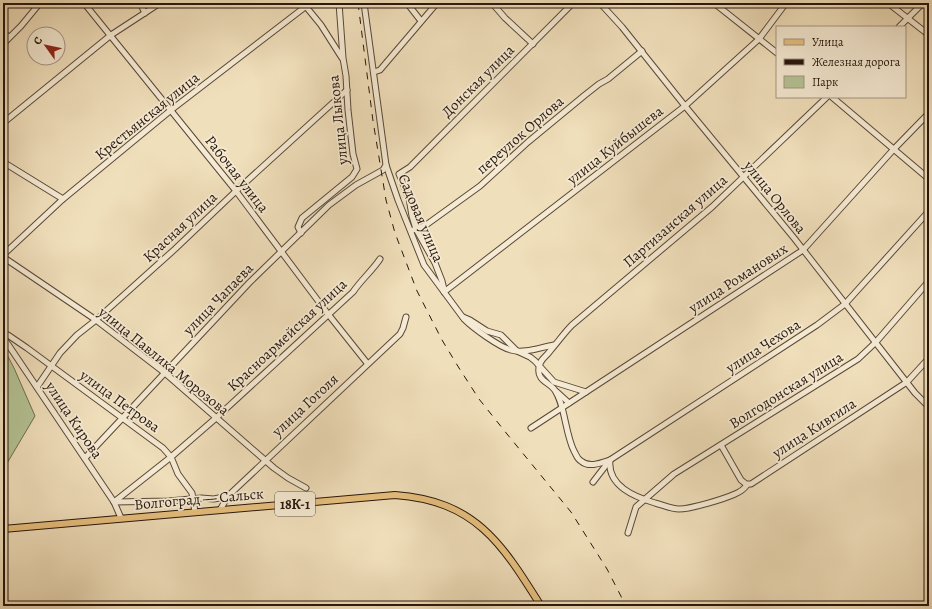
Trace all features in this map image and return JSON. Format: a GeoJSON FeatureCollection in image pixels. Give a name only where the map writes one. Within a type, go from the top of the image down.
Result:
{"type":"FeatureCollection","features":[{"type":"Feature","properties":{"kind":"main road","name":"Волгоград — Сальск"},"geometry":{"type":"LineString","coordinates":[[3,529],[395,495],[416,496],[435,501],[456,510],[471,519],[490,534],[504,551],[541,606]]}},
{"type":"Feature","properties":{"kind":"street"},"geometry":{"type":"LineString","coordinates":[[3,44],[21,26],[40,3]]}},
{"type":"Feature","properties":{"kind":"street","name":"Рабочая улица"},"geometry":{"type":"LineString","coordinates":[[84,3],[236,191],[328,314],[368,363]]}},
{"type":"Feature","properties":{"kind":"street"},"geometry":{"type":"LineString","coordinates":[[140,3],[145,13]]}},
{"type":"Feature","properties":{"kind":"street"},"geometry":{"type":"LineString","coordinates":[[3,123],[111,35],[160,3]]}},
{"type":"Feature","properties":{"kind":"street","name":"Крестьянская улица"},"geometry":{"type":"LineString","coordinates":[[3,256],[63,199],[171,110],[304,5],[312,3]]}},
{"type":"Feature","properties":{"kind":"street","name":"улица Лыкова"},"geometry":{"type":"LineString","coordinates":[[301,233],[298,227],[302,218],[352,177],[356,169],[353,154],[343,58],[339,3]]}},
{"type":"Feature","properties":{"kind":"street","name":"Садовая улица"},"geometry":{"type":"LineString","coordinates":[[364,3],[386,165],[424,265],[444,292]]}},
{"type":"Feature","properties":{"kind":"street"},"geometry":{"type":"LineString","coordinates":[[407,3],[421,22]]}},
{"type":"Feature","properties":{"kind":"street"},"geometry":{"type":"LineString","coordinates":[[374,72],[380,70],[437,3]]}},
{"type":"Feature","properties":{"kind":"street"},"geometry":{"type":"LineString","coordinates":[[492,3],[505,18],[533,44]]}},
{"type":"Feature","properties":{"kind":"street","name":"Донская улица"},"geometry":{"type":"LineString","coordinates":[[399,174],[410,167],[573,3]]}},
{"type":"Feature","properties":{"kind":"street","name":"улица Орлова"},"geometry":{"type":"LineString","coordinates":[[600,3],[642,51],[803,250],[915,393],[929,407]]}},
{"type":"Feature","properties":{"kind":"street"},"geometry":{"type":"LineString","coordinates":[[714,3],[776,52]]}},
{"type":"Feature","properties":{"kind":"street","name":"улица Куйбышева"},"geometry":{"type":"LineString","coordinates":[[444,292],[685,106],[759,39],[786,3]]}},
{"type":"Feature","properties":{"kind":"street"},"geometry":{"type":"LineString","coordinates":[[888,3],[929,35]]}},
{"type":"Feature","properties":{"kind":"street"},"geometry":{"type":"LineString","coordinates":[[900,26],[923,3]]}},
{"type":"Feature","properties":{"kind":"street"},"geometry":{"type":"LineString","coordinates":[[304,5],[321,24],[343,58]]}},
{"type":"Feature","properties":{"kind":"street"},"geometry":{"type":"LineString","coordinates":[[3,33],[9,37]]}},
{"type":"Feature","properties":{"kind":"street","name":"переулок Орлова"},"geometry":{"type":"LineString","coordinates":[[410,231],[426,225],[480,186],[534,137],[584,95],[614,75],[642,51]]}},
{"type":"Feature","properties":{"kind":"street","name":"Красная улица"},"geometry":{"type":"LineString","coordinates":[[37,387],[60,353],[77,334],[96,320],[175,249],[347,90]]}},
{"type":"Feature","properties":{"kind":"street","name":"Партизанская улица"},"geometry":{"type":"LineString","coordinates":[[539,365],[541,360],[572,325],[678,237],[826,98]]}},
{"type":"Feature","properties":{"kind":"street"},"geometry":{"type":"LineString","coordinates":[[833,98],[929,180]]}},
{"type":"Feature","properties":{"kind":"street","name":"улица Романовых"},"geometry":{"type":"LineString","coordinates":[[531,428],[803,250],[893,150],[929,114]]}},
{"type":"Feature","properties":{"kind":"street"},"geometry":{"type":"LineString","coordinates":[[3,162],[63,199]]}},
{"type":"Feature","properties":{"kind":"street","name":"Садовая улица"},"geometry":{"type":"LineString","coordinates":[[381,171],[386,165]]}},
{"type":"Feature","properties":{"kind":"street","name":"улица Чапаева"},"geometry":{"type":"LineString","coordinates":[[85,458],[249,283],[329,205],[356,185],[381,171]]}},
{"type":"Feature","properties":{"kind":"street","name":"Садовая улица"},"geometry":{"type":"LineString","coordinates":[[399,174],[409,198],[416,229],[435,263],[442,281],[444,292]]}},
{"type":"Feature","properties":{"kind":"street","name":"улица Чехова"},"geometry":{"type":"LineString","coordinates":[[593,482],[610,460],[804,334],[845,304],[929,211]]}},
{"type":"Feature","properties":{"kind":"street","name":"улица Павлика Морозова"},"geometry":{"type":"LineString","coordinates":[[3,256],[96,320],[164,373],[280,474],[306,488]]}},
{"type":"Feature","properties":{"kind":"street","name":"Красноармейская улица"},"geometry":{"type":"LineString","coordinates":[[114,502],[171,457],[216,418],[353,292],[380,259]]}},
{"type":"Feature","properties":{"kind":"street","name":"Волгодонская улица"},"geometry":{"type":"LineString","coordinates":[[642,501],[674,474],[858,359],[876,342],[929,281]]}},
{"type":"Feature","properties":{"kind":"street"},"geometry":{"type":"LineString","coordinates":[[444,292],[462,317],[471,326],[510,350],[528,350],[554,345]]}},
{"type":"Feature","properties":{"kind":"street"},"geometry":{"type":"LineString","coordinates":[[462,317],[470,320],[487,331],[501,334],[517,351],[530,357],[539,365],[554,382],[586,392]]}},
{"type":"Feature","properties":{"kind":"street","name":"улица Гоголя"},"geometry":{"type":"LineString","coordinates":[[220,510],[228,496],[264,460],[400,334],[406,318]]}},
{"type":"Feature","properties":{"kind":"street","name":"улица Петрова"},"geometry":{"type":"LineString","coordinates":[[3,334],[6,334],[52,365],[163,448],[171,457],[178,474],[192,493],[195,512]]}},
{"type":"Feature","properties":{"kind":"street","name":"улица Кирова"},"geometry":{"type":"LineString","coordinates":[[3,337],[114,502],[121,518]]}},
{"type":"Feature","properties":{"kind":"street","name":"улица Кивгила"},"geometry":{"type":"LineString","coordinates":[[610,460],[610,470],[616,480],[626,491],[642,501],[674,508],[685,508],[736,494],[747,485],[751,484],[907,382],[929,358]]}},
{"type":"Feature","properties":{"kind":"street"},"geometry":{"type":"LineString","coordinates":[[539,365],[539,375],[569,404]]}},
{"type":"Feature","properties":{"kind":"street"},"geometry":{"type":"LineString","coordinates":[[554,390],[562,408],[571,445],[579,460],[591,465],[610,460]]}},
{"type":"Feature","properties":{"kind":"street"},"geometry":{"type":"LineString","coordinates":[[721,445],[741,480],[747,485]]}},
{"type":"Feature","properties":{"kind":"street"},"geometry":{"type":"LineString","coordinates":[[114,502],[146,502],[219,498],[228,496]]}},
{"type":"Feature","properties":{"kind":"street"},"geometry":{"type":"LineString","coordinates":[[628,533],[633,512],[642,501]]}},
{"type":"Feature","properties":{"kind":"green space"},"geometry":{"type":"Polygon","coordinates":[[[3,347],[35,416],[3,470],[3,347]]]}},
{"type":"Feature","properties":{"kind":"railway"},"geometry":{"type":"LineString","coordinates":[[358,3],[373,121],[386,200],[395,233],[417,291],[442,340],[479,399],[571,512],[607,569],[626,606]]}}]}
